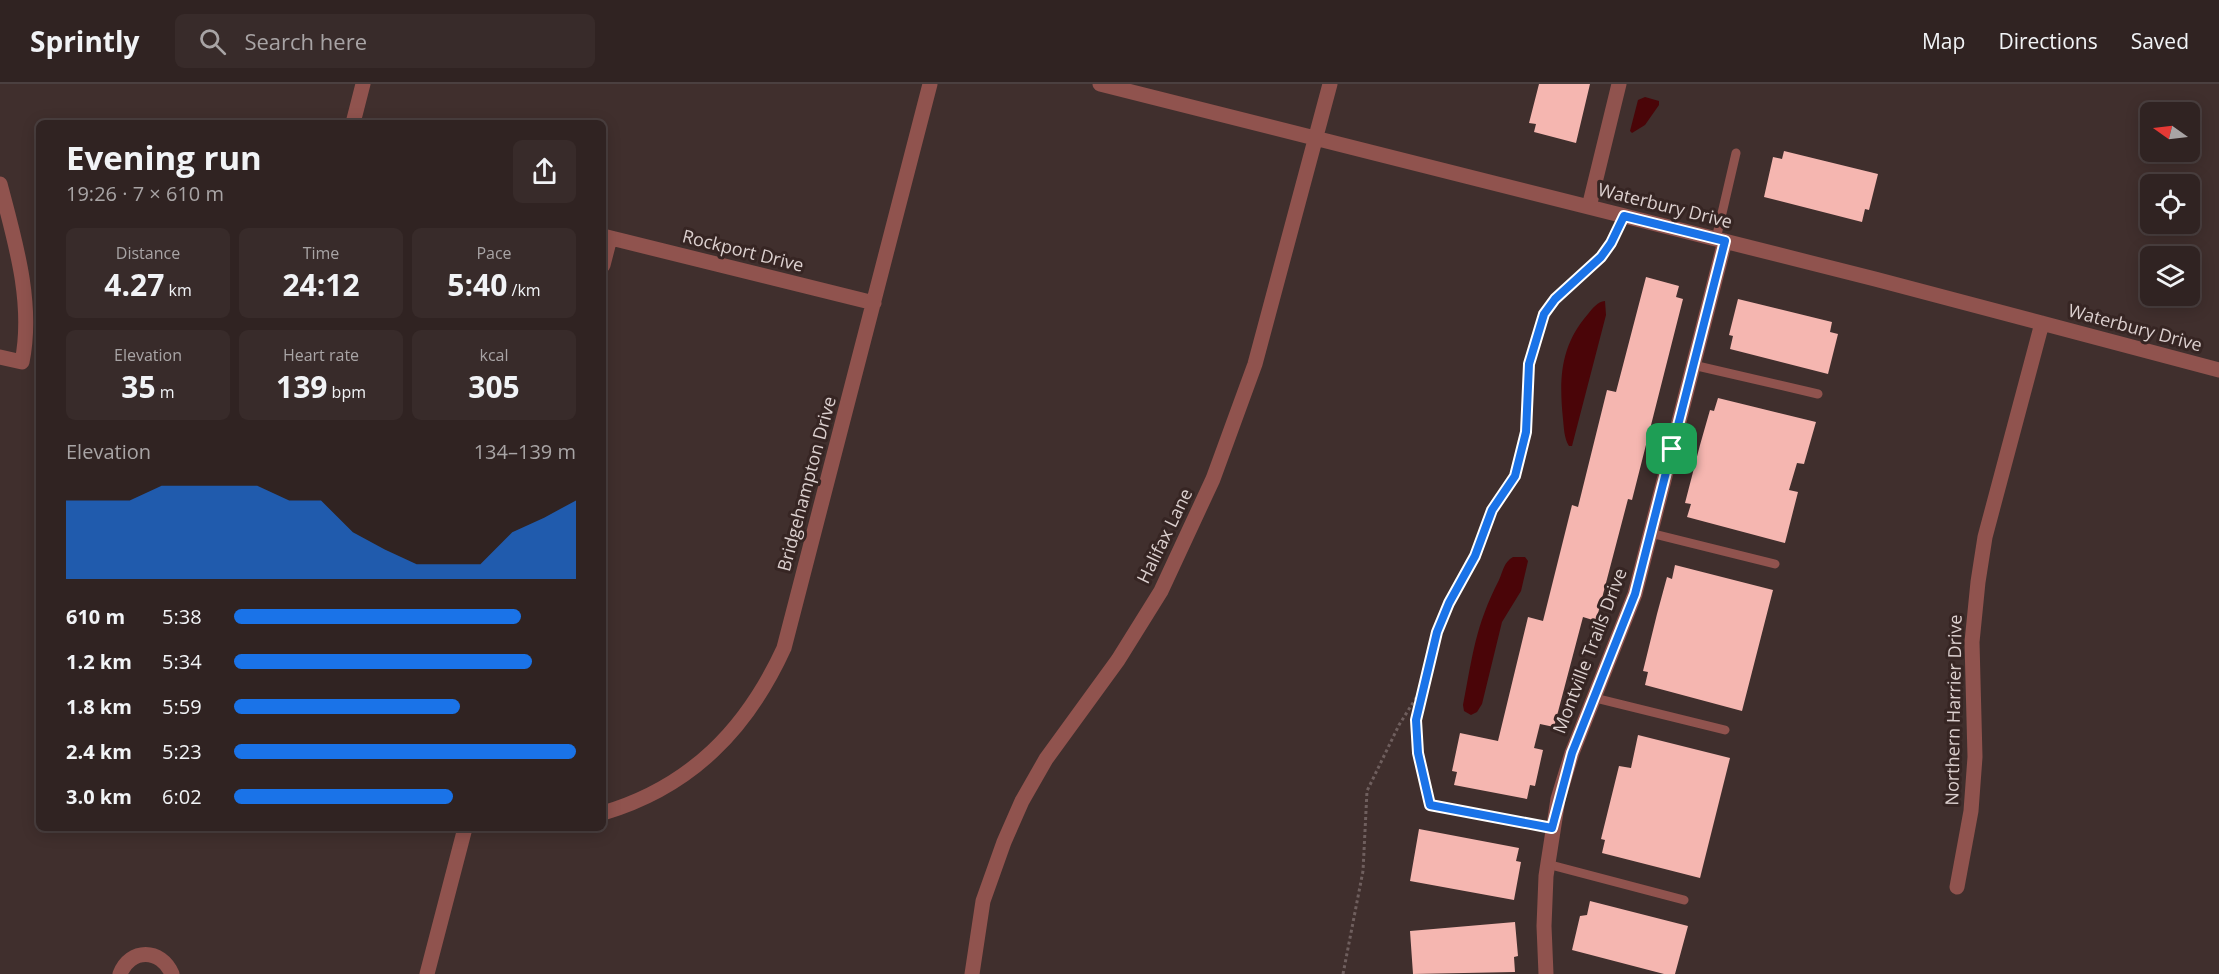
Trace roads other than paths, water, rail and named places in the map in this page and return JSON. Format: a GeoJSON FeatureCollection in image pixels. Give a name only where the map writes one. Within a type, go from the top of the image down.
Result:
{"type":"FeatureCollection","features":[{"type":"Feature","properties":{"kind":"street"},"geometry":{"type":"LineString","coordinates":[[354,120],[363,84]]}},
{"type":"Feature","properties":{"kind":"street","name":"Bridgehampton Drive"},"geometry":{"type":"LineString","coordinates":[[606,812],[656,792],[708,756],[746,716],[770,678],[784,648],[930,84]]}},
{"type":"Feature","properties":{"kind":"street","name":"Waterbury Drive"},"geometry":{"type":"LineString","coordinates":[[1100,84],[1720,240],[2219,370]]}},
{"type":"Feature","properties":{"kind":"street","name":"Halifax Lane"},"geometry":{"type":"LineString","coordinates":[[972,974],[984,901],[1004,842],[1022,801],[1046,759],[1118,660],[1161,591],[1214,479],[1255,364],[1330,84]]}},
{"type":"Feature","properties":{"kind":"street"},"geometry":{"type":"LineString","coordinates":[[1589,207],[1619,84]]}},
{"type":"Feature","properties":{"kind":"street"},"geometry":{"type":"LineString","coordinates":[[0,184],[19,256],[25,304],[26,340],[22,362],[0,357]]}},
{"type":"Feature","properties":{"kind":"street","name":"Rockport Drive"},"geometry":{"type":"LineString","coordinates":[[606,237],[874,303]]}},
{"type":"Feature","properties":{"kind":"street","name":"Montville Trails Drive"},"geometry":{"type":"LineString","coordinates":[[1546,974],[1544,926],[1547,864],[1552,828],[1565,774],[1635,594],[1693,365],[1720,240]]}},
{"type":"Feature","properties":{"kind":"street","name":"Northern Harrier Drive"},"geometry":{"type":"LineString","coordinates":[[1957,887],[1971,811],[1975,757],[1972,642],[1978,582],[1985,537],[2042,323]]}},
{"type":"Feature","properties":{"kind":"street"},"geometry":{"type":"LineString","coordinates":[[427,974],[464,831]]}},
{"type":"Feature","properties":{"kind":"street"},"geometry":{"type":"LineString","coordinates":[[120,974],[132,958],[146,954],[165,962],[172,974]]}},
{"type":"Feature","properties":{"kind":"lane"},"geometry":{"type":"LineString","coordinates":[[1720,240],[1736,153]]}},
{"type":"Feature","properties":{"kind":"lane"},"geometry":{"type":"LineString","coordinates":[[1693,365],[1818,394]]}},
{"type":"Feature","properties":{"kind":"lane"},"geometry":{"type":"LineString","coordinates":[[1650,533],[1775,564]]}},
{"type":"Feature","properties":{"kind":"lane"},"geometry":{"type":"LineString","coordinates":[[1595,698],[1725,730]]}},
{"type":"Feature","properties":{"kind":"lane"},"geometry":{"type":"LineString","coordinates":[[1430,805],[1552,828]]}},
{"type":"Feature","properties":{"kind":"lane"},"geometry":{"type":"LineString","coordinates":[[1547,864],[1684,900]]}}]}
